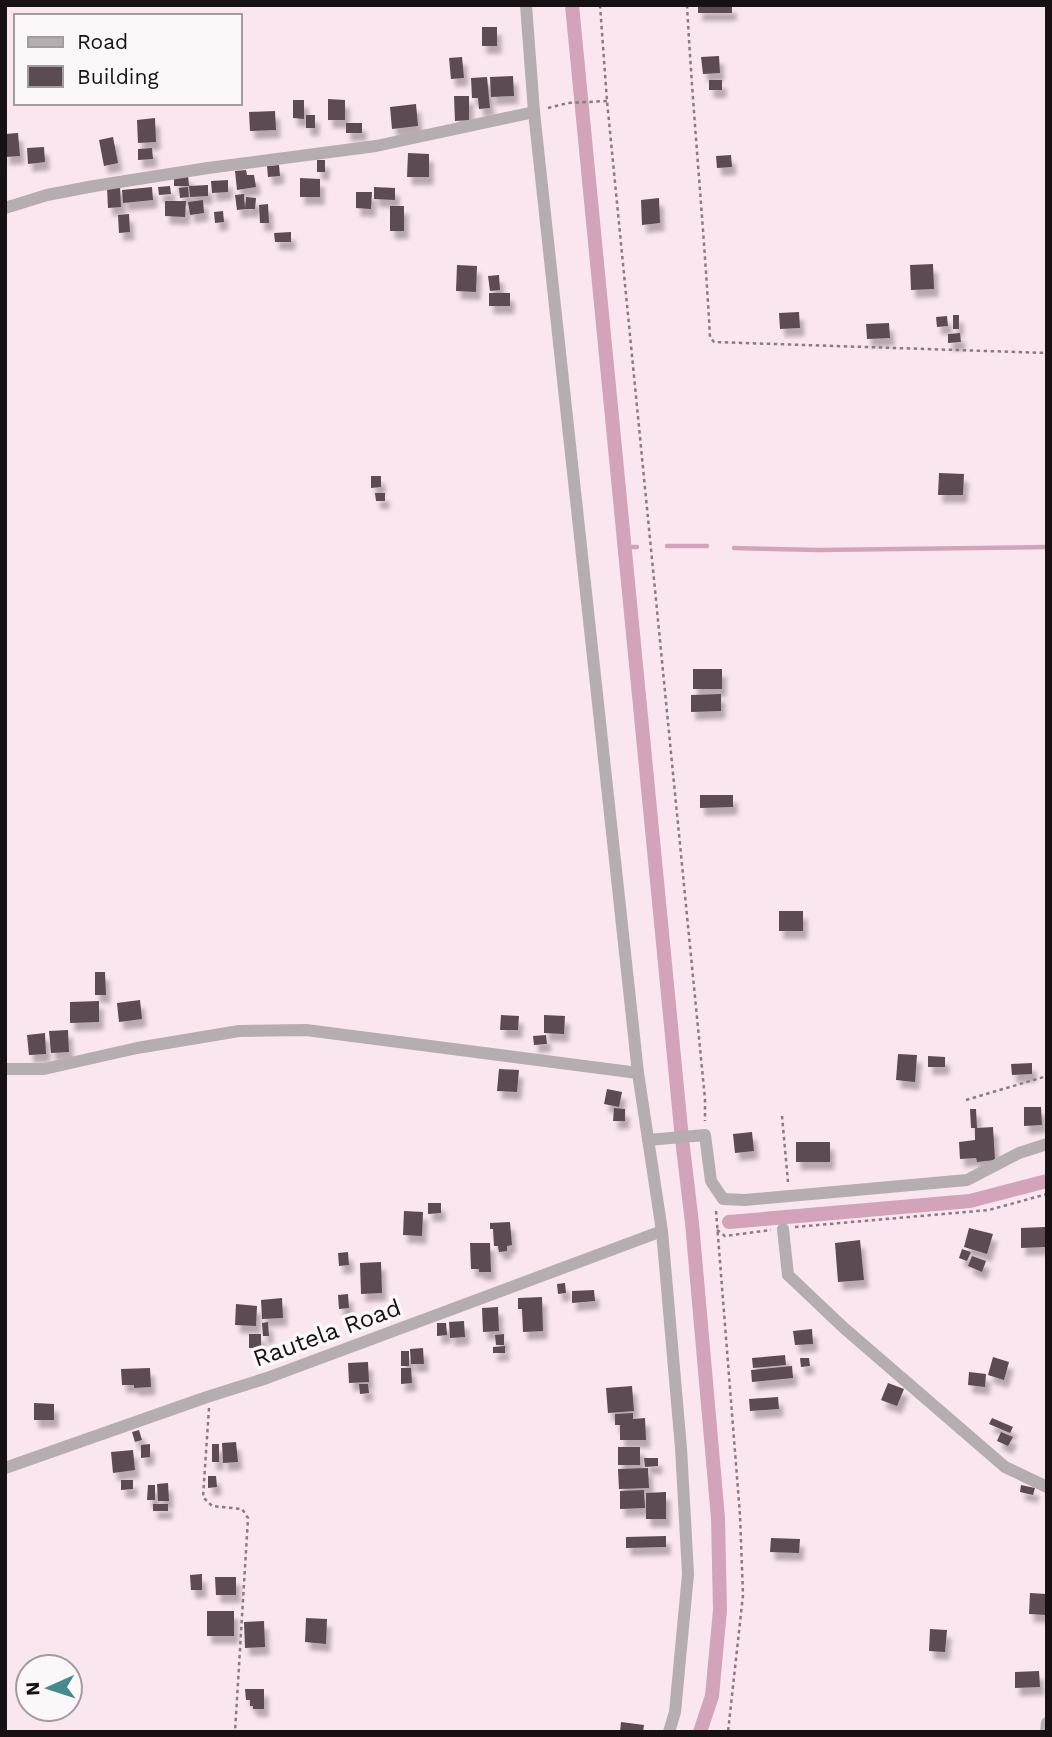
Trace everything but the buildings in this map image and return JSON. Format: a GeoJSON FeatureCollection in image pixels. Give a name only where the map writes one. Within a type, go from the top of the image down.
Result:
{"type":"FeatureCollection","features":[{"type":"Feature","properties":{"kind":"street"},"geometry":{"type":"LineString","coordinates":[[526,5],[534,112],[638,1073],[653,1140],[681,1448],[688,1574],[675,1712],[669,1732]]}},
{"type":"Feature","properties":{"kind":"street"},"geometry":{"type":"LineString","coordinates":[[5,208],[47,195],[107,184],[376,146],[534,112]]}},
{"type":"Feature","properties":{"kind":"street"},"geometry":{"type":"LineString","coordinates":[[5,1069],[44,1069],[137,1048],[239,1031],[306,1030],[638,1073]]}},
{"type":"Feature","properties":{"kind":"street"},"geometry":{"type":"LineString","coordinates":[[653,1140],[701,1135],[711,1181],[723,1199],[745,1200],[967,1180],[1019,1153],[1047,1144]]}},
{"type":"Feature","properties":{"kind":"street"},"geometry":{"type":"LineString","coordinates":[[783,1229],[788,1275],[844,1328],[1005,1467],[1047,1487]]}},
{"type":"Feature","properties":{"kind":"street","name":"Rautela Road"},"geometry":{"type":"LineString","coordinates":[[5,1468],[207,1396],[267,1378],[662,1231]]}},
{"type":"Feature","properties":{"kind":"street"},"geometry":{"type":"LineString","coordinates":[[1046,1732],[1047,1723]]}},
{"type":"Feature","properties":{"kind":"path"},"geometry":{"type":"LineString","coordinates":[[600,5],[607,101],[705,1099],[701,1135]]}},
{"type":"Feature","properties":{"kind":"path"},"geometry":{"type":"LineString","coordinates":[[687,5],[710,337],[714,342],[1047,353]]}},
{"type":"Feature","properties":{"kind":"path"},"geometry":{"type":"LineString","coordinates":[[534,112],[568,103],[607,101]]}},
{"type":"Feature","properties":{"kind":"path"},"geometry":{"type":"LineString","coordinates":[[966,1100],[1047,1076]]}},
{"type":"Feature","properties":{"kind":"path"},"geometry":{"type":"LineString","coordinates":[[782,1116],[789,1196]]}},
{"type":"Feature","properties":{"kind":"path"},"geometry":{"type":"LineString","coordinates":[[717,1230],[725,1236],[837,1222],[989,1210],[1047,1194]]}},
{"type":"Feature","properties":{"kind":"path"},"geometry":{"type":"LineString","coordinates":[[723,1199],[716,1212],[740,1515],[743,1595],[728,1732]]}},
{"type":"Feature","properties":{"kind":"path"},"geometry":{"type":"LineString","coordinates":[[207,1396],[209,1406],[203,1497],[212,1506],[242,1509],[248,1518],[235,1732]]}},
{"type":"Feature","properties":{"kind":"waterway"},"geometry":{"type":"LineString","coordinates":[[572,5],[692,1223],[718,1518],[720,1610],[712,1696],[700,1732]]}},
{"type":"Feature","properties":{"kind":"waterway"},"geometry":{"type":"LineString","coordinates":[[667,546],[707,546]]}},
{"type":"Feature","properties":{"kind":"waterway"},"geometry":{"type":"LineString","coordinates":[[625,547],[637,547]]}},
{"type":"Feature","properties":{"kind":"waterway"},"geometry":{"type":"LineString","coordinates":[[734,548],[818,550],[1047,547]]}},
{"type":"Feature","properties":{"kind":"waterway"},"geometry":{"type":"LineString","coordinates":[[729,1222],[970,1201],[1047,1181]]}}]}
